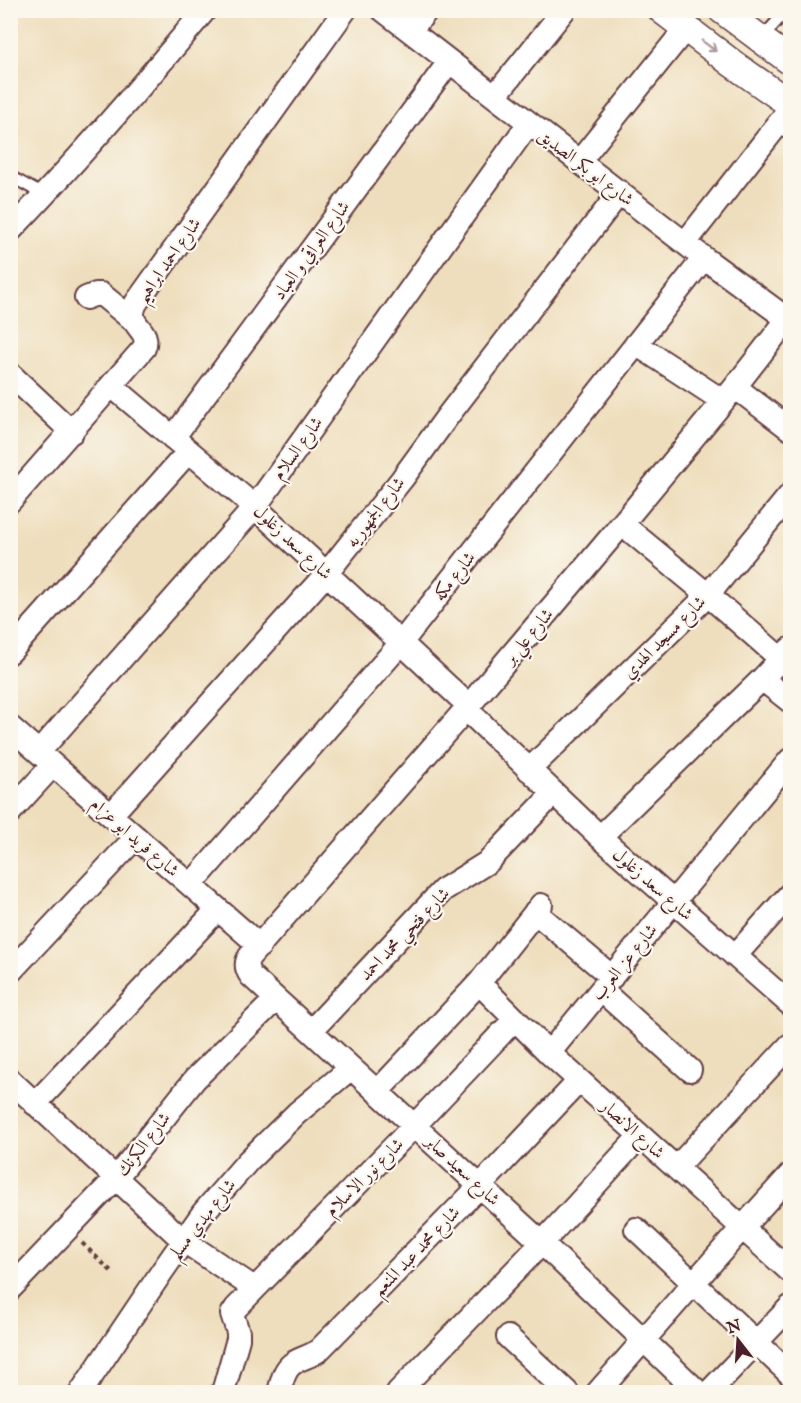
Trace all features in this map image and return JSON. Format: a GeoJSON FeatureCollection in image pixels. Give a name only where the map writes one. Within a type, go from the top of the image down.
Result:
{"type":"FeatureCollection","features":[{"type":"Feature","properties":{"kind":"street"},"geometry":{"type":"LineString","coordinates":[[10,231],[143,86],[205,10]]}},
{"type":"Feature","properties":{"kind":"street","name":"شارع احمد ابراهيم"},"geometry":{"type":"LineString","coordinates":[[10,501],[144,348],[145,334],[134,321],[133,309],[136,303],[345,10]]}},
{"type":"Feature","properties":{"kind":"street","name":"شارع ابو بكر الصديق"},"geometry":{"type":"LineString","coordinates":[[383,10],[704,258],[790,319]]}},
{"type":"Feature","properties":{"kind":"street"},"geometry":{"type":"LineString","coordinates":[[410,31],[427,10]]}},
{"type":"Feature","properties":{"kind":"street"},"geometry":{"type":"LineString","coordinates":[[495,96],[564,10]]}},
{"type":"Feature","properties":{"kind":"street"},"geometry":{"type":"LineString","coordinates":[[662,10],[790,104]]}},
{"type":"Feature","properties":{"kind":"street"},"geometry":{"type":"LineString","coordinates":[[722,10],[790,61]]}},
{"type":"Feature","properties":{"kind":"street"},"geometry":{"type":"LineString","coordinates":[[579,162],[686,28]]}},
{"type":"Feature","properties":{"kind":"street","name":"شارع العراقي و العباد"},"geometry":{"type":"LineString","coordinates":[[10,652],[181,444],[449,62]]}},
{"type":"Feature","properties":{"kind":"street"},"geometry":{"type":"LineString","coordinates":[[685,243],[790,109]]}},
{"type":"Feature","properties":{"kind":"street","name":"شارع السلام"},"geometry":{"type":"LineString","coordinates":[[10,812],[46,758],[255,507],[530,123]]}},
{"type":"Feature","properties":{"kind":"street","name":"شارع الجمهوريه"},"geometry":{"type":"LineString","coordinates":[[111,815],[327,573],[402,479],[620,192]]}},
{"type":"Feature","properties":{"kind":"street","name":"شارع مكه"},"geometry":{"type":"LineString","coordinates":[[191,885],[401,643],[704,258]]}},
{"type":"Feature","properties":{"kind":"street"},"geometry":{"type":"LineString","coordinates":[[86,298],[101,294],[134,321]]}},
{"type":"Feature","properties":{"kind":"street","name":"شارع علي بر"},"geometry":{"type":"LineString","coordinates":[[260,945],[468,708],[790,319]]}},
{"type":"Feature","properties":{"kind":"street"},"geometry":{"type":"LineString","coordinates":[[636,344],[790,429]]}},
{"type":"Feature","properties":{"kind":"street"},"geometry":{"type":"LineString","coordinates":[[10,374],[72,432]]}},
{"type":"Feature","properties":{"kind":"street","name":"شارع سعد زغلول"},"geometry":{"type":"LineString","coordinates":[[112,386],[255,507],[401,643],[600,837],[790,1004]]}},
{"type":"Feature","properties":{"kind":"street","name":"شارع مسجد الهدي"},"geometry":{"type":"LineString","coordinates":[[529,770],[708,595],[790,495]]}},
{"type":"Feature","properties":{"kind":"street"},"geometry":{"type":"LineString","coordinates":[[600,837],[786,654],[708,595],[622,524]]}},
{"type":"Feature","properties":{"kind":"street"},"geometry":{"type":"LineString","coordinates":[[762,679],[790,701]]}},
{"type":"Feature","properties":{"kind":"street","name":"شارع فريد ابو عزام"},"geometry":{"type":"LineString","coordinates":[[10,727],[260,945]]}},
{"type":"Feature","properties":{"kind":"street","name":"شارع عز العرب"},"geometry":{"type":"LineString","coordinates":[[549,1053],[790,760]]}},
{"type":"Feature","properties":{"kind":"street","name":"شارع فتحي محمد احمد"},"geometry":{"type":"LineString","coordinates":[[311,1031],[443,890],[488,862],[554,793]]}},
{"type":"Feature","properties":{"kind":"street"},"geometry":{"type":"LineString","coordinates":[[10,972],[136,837]]}},
{"type":"Feature","properties":{"kind":"street"},"geometry":{"type":"LineString","coordinates":[[735,956],[790,894]]}},
{"type":"Feature","properties":{"kind":"street"},"geometry":{"type":"LineString","coordinates":[[377,1092],[479,982],[538,908],[690,1070]]}},
{"type":"Feature","properties":{"kind":"street"},"geometry":{"type":"LineString","coordinates":[[35,1104],[218,909]]}},
{"type":"Feature","properties":{"kind":"street","name":"شارع سعيد صابر"},"geometry":{"type":"LineString","coordinates":[[260,945],[247,960],[248,971],[542,1243],[698,1392]]}},
{"type":"Feature","properties":{"kind":"street","name":"شارع الانصار"},"geometry":{"type":"LineString","coordinates":[[479,982],[579,1081],[790,1271]]}},
{"type":"Feature","properties":{"kind":"street","name":"شارع الكرنك"},"geometry":{"type":"LineString","coordinates":[[10,1289],[116,1178],[195,1079],[276,999]]}},
{"type":"Feature","properties":{"kind":"street","name":"شارع نور الاسلام"},"geometry":{"type":"LineString","coordinates":[[222,1392],[238,1339],[232,1314],[236,1308],[515,1019]]}},
{"type":"Feature","properties":{"kind":"street"},"geometry":{"type":"LineString","coordinates":[[676,1168],[790,1046]]}},
{"type":"Feature","properties":{"kind":"street","name":"شارع مهدي مسلم"},"geometry":{"type":"LineString","coordinates":[[81,1392],[203,1213],[248,1161],[297,1113],[351,1068]]}},
{"type":"Feature","properties":{"kind":"street"},"geometry":{"type":"LineString","coordinates":[[10,1080],[184,1240],[254,1288]]}},
{"type":"Feature","properties":{"kind":"street","name":"شارع محمد عبد المنعم"},"geometry":{"type":"LineString","coordinates":[[279,1392],[287,1369],[319,1350],[579,1081]]}},
{"type":"Feature","properties":{"kind":"street"},"geometry":{"type":"LineString","coordinates":[[398,1392],[542,1243],[640,1136]]}},
{"type":"Feature","properties":{"kind":"street"},"geometry":{"type":"LineString","coordinates":[[598,1392],[790,1175]]}},
{"type":"Feature","properties":{"kind":"street"},"geometry":{"type":"LineString","coordinates":[[636,1229],[790,1374]]}},
{"type":"Feature","properties":{"kind":"street"},"geometry":{"type":"LineString","coordinates":[[709,1392],[790,1307]]}},
{"type":"Feature","properties":{"kind":"street"},"geometry":{"type":"LineString","coordinates":[[508,1338],[567,1392]]}},
{"type":"Feature","properties":{"kind":"lane"},"geometry":{"type":"LineString","coordinates":[[761,40],[787,10]]}},
{"type":"Feature","properties":{"kind":"lane"},"geometry":{"type":"LineString","coordinates":[[10,176],[45,195]]}},
{"type":"Feature","properties":{"kind":"path"},"geometry":{"type":"LineString","coordinates":[[68,1230],[112,1272]]}}]}
